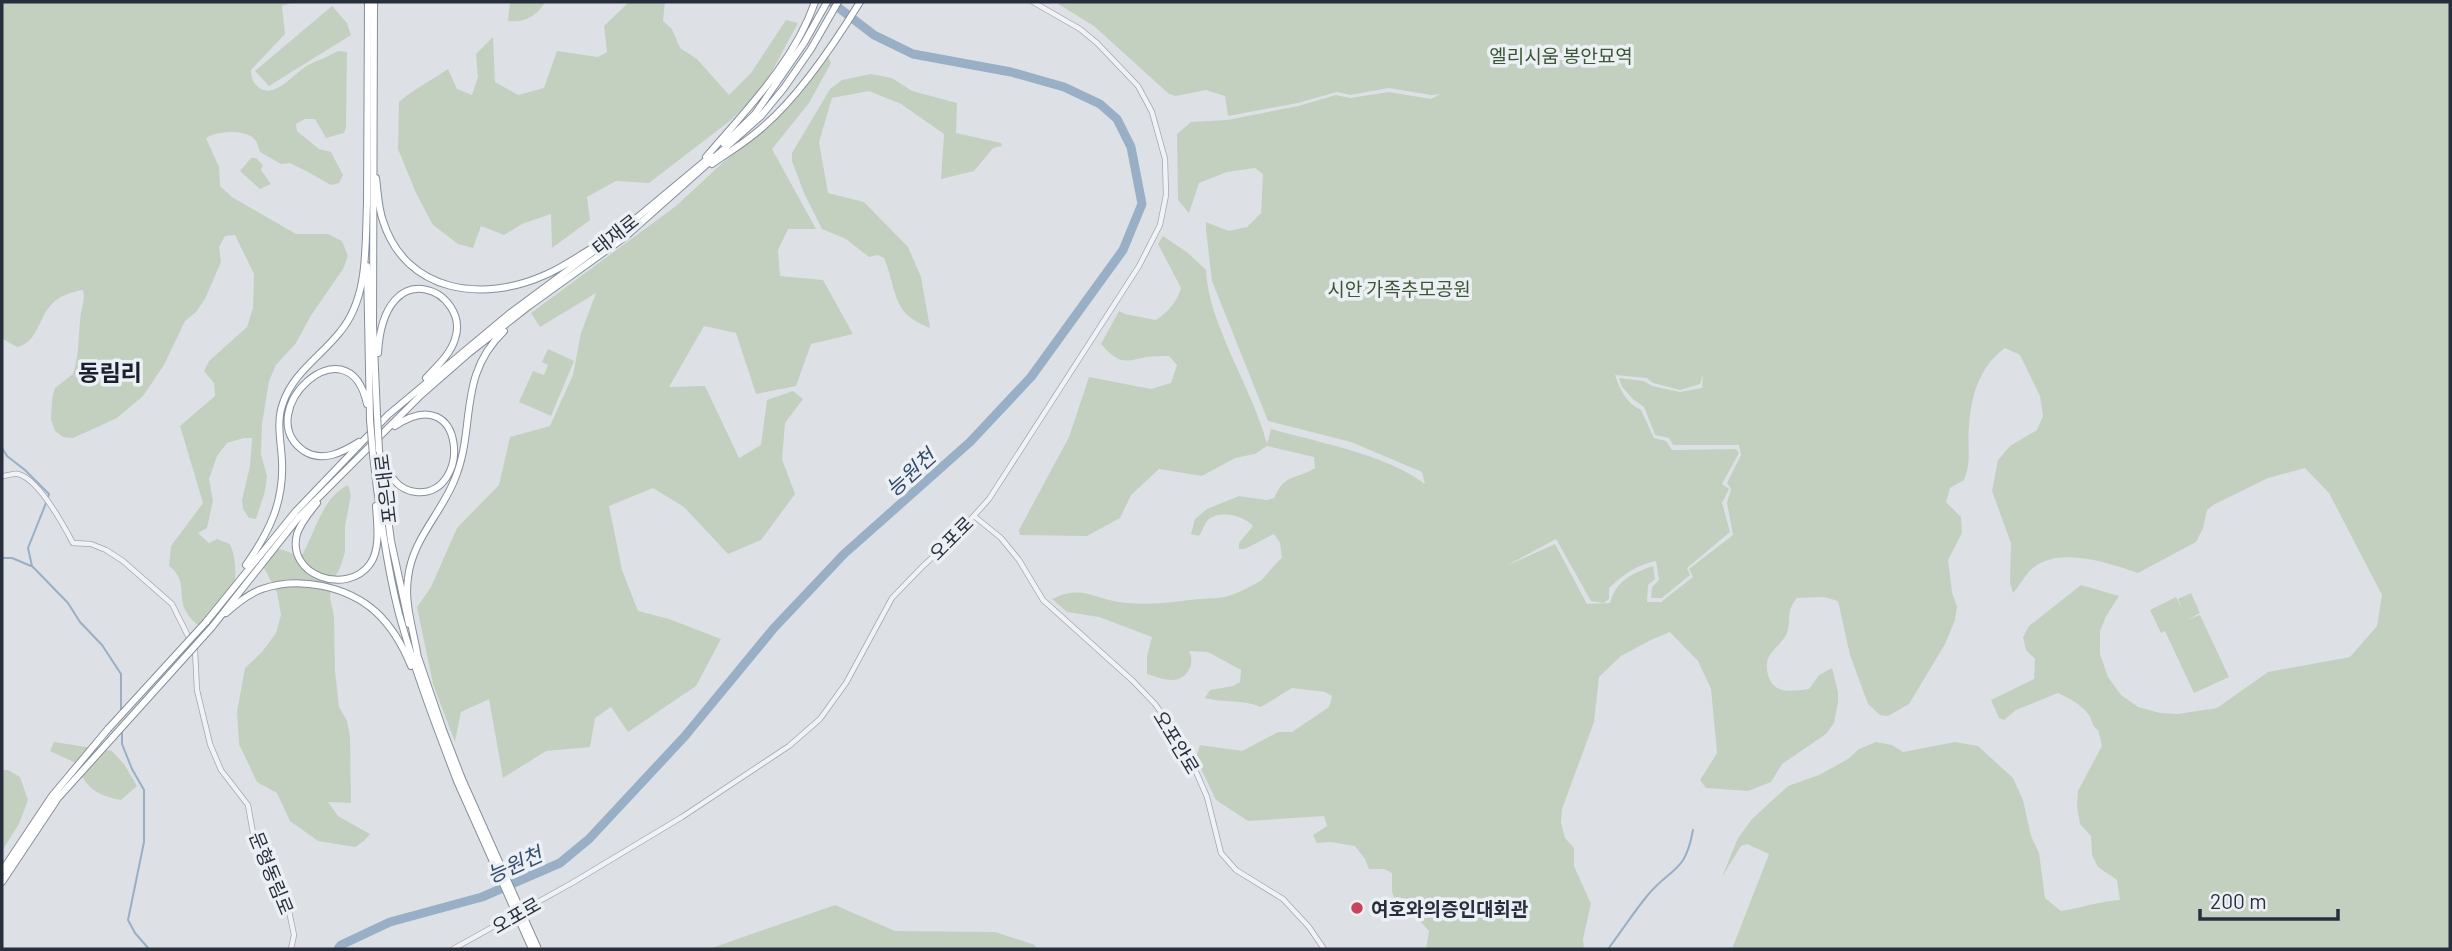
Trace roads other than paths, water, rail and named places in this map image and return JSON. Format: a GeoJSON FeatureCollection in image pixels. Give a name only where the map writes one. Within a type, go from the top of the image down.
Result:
{"type":"FeatureCollection","features":[{"type":"Feature","properties":{"kind":"highway"},"geometry":{"type":"LineString","coordinates":[[368,2],[370,420]]}},
{"type":"Feature","properties":{"kind":"highway","name":"포은대로"},"geometry":{"type":"LineString","coordinates":[[374,2],[372,131],[377,414],[375,472],[399,611],[434,722],[538,949]]}},
{"type":"Feature","properties":{"kind":"highway"},"geometry":{"type":"LineString","coordinates":[[699,170],[764,90],[802,34],[815,2]]}},
{"type":"Feature","properties":{"kind":"highway","name":"태재로"},"geometry":{"type":"LineString","coordinates":[[529,306],[625,237],[699,170],[755,114],[804,43],[827,2]]}},
{"type":"Feature","properties":{"kind":"highway","name":"태재로"},"geometry":{"type":"LineString","coordinates":[[369,436],[409,398],[509,314],[699,170],[761,116],[811,49],[838,2]]}},
{"type":"Feature","properties":{"kind":"highway"},"geometry":{"type":"LineString","coordinates":[[699,170],[764,127],[821,60],[860,2]]}},
{"type":"Feature","properties":{"kind":"highway"},"geometry":{"type":"LineString","coordinates":[[372,131],[379,206],[386,228],[409,263],[420,274],[434,282],[463,289],[511,287],[543,276],[621,231]]}},
{"type":"Feature","properties":{"kind":"highway"},"geometry":{"type":"LineString","coordinates":[[209,624],[267,535],[275,515],[282,471],[280,415],[287,392],[345,325],[357,302],[363,278],[367,204]]}},
{"type":"Feature","properties":{"kind":"highway"},"geometry":{"type":"LineString","coordinates":[[376,394],[378,347],[388,309],[398,295],[405,291],[421,289],[446,301],[455,315],[457,332],[447,355],[409,398]]}},
{"type":"Feature","properties":{"kind":"highway"},"geometry":{"type":"LineString","coordinates":[[2,882],[58,798],[113,737],[282,536],[344,470],[421,395],[529,306]]}},
{"type":"Feature","properties":{"kind":"highway"},"geometry":{"type":"LineString","coordinates":[[418,658],[407,590],[414,552],[450,489],[459,467],[470,392],[476,371],[495,339],[529,306]]}},
{"type":"Feature","properties":{"kind":"highway"},"geometry":{"type":"LineString","coordinates":[[369,436],[338,454],[321,457],[313,455],[296,442],[289,426],[292,399],[303,384],[318,373],[342,370],[356,378],[364,393],[376,452],[396,483],[402,488],[426,491],[442,482],[448,474],[454,454],[453,436],[448,427],[436,417],[427,414],[412,416],[381,435]]}},
{"type":"Feature","properties":{"kind":"highway"},"geometry":{"type":"LineString","coordinates":[[224,599],[296,511],[369,436]]}},
{"type":"Feature","properties":{"kind":"highway","name":"포은대로"},"geometry":{"type":"LineString","coordinates":[[376,452],[403,606],[459,780]]}},
{"type":"Feature","properties":{"kind":"highway"},"geometry":{"type":"LineString","coordinates":[[344,470],[302,524],[296,543],[300,561],[305,567],[319,576],[335,580],[357,575],[371,563],[374,556],[377,533],[375,472]]}},
{"type":"Feature","properties":{"kind":"highway"},"geometry":{"type":"LineString","coordinates":[[2,871],[52,796],[108,729],[209,624],[242,600],[270,587],[306,585],[343,592],[377,613],[405,651],[434,722]]}},
{"type":"Feature","properties":{"kind":"highway"},"geometry":{"type":"LineString","coordinates":[[459,780],[532,949]]}},
{"type":"Feature","properties":{"kind":"street","name":"오포로"},"geometry":{"type":"LineString","coordinates":[[453,949],[629,850],[803,736],[838,696],[892,598],[953,539],[998,485],[1139,266],[1160,225],[1165,205],[1167,181],[1163,147],[1156,123],[1143,94],[1124,69],[1089,36],[1049,9],[1032,2]]}},
{"type":"Feature","properties":{"kind":"street","name":"문형동림로"},"geometry":{"type":"LineString","coordinates":[[2,476],[17,473],[27,478],[50,502],[73,543],[91,544],[106,550],[123,561],[172,604],[195,650],[197,690],[212,747],[221,770],[248,806],[253,833],[277,879],[289,911],[294,935],[291,949]]}},
{"type":"Feature","properties":{"kind":"street","name":"오포안로"},"geometry":{"type":"LineString","coordinates":[[974,516],[1001,538],[1019,560],[1043,600],[1155,704],[1171,726],[1198,774],[1207,797],[1221,853],[1236,870],[1283,899],[1309,927],[1324,949]]}},
{"type":"Feature","properties":{"kind":"waterway","name":"능원천"},"geometry":{"type":"LineString","coordinates":[[338,949],[341,945],[390,922],[482,897],[560,863],[589,839],[685,736],[774,628],[844,554],[970,442],[1031,377],[1123,250],[1142,204],[1131,147],[1117,119],[1100,104],[1064,87],[1011,72],[913,54],[874,35],[831,2]]}},
{"type":"Feature","properties":{"kind":"waterway"},"geometry":{"type":"LineString","coordinates":[[2,448],[7,456],[49,494],[48,497]]}},
{"type":"Feature","properties":{"kind":"waterway"},"geometry":{"type":"LineString","coordinates":[[46,503],[28,548],[32,566],[68,603],[80,622],[102,645],[121,674],[121,712]]}},
{"type":"Feature","properties":{"kind":"waterway"},"geometry":{"type":"LineString","coordinates":[[2,558],[12,558],[31,566]]}},
{"type":"Feature","properties":{"kind":"waterway"},"geometry":{"type":"LineString","coordinates":[[122,731],[122,744],[144,790],[144,842],[128,920],[149,949]]}},
{"type":"Feature","properties":{"kind":"waterway"},"geometry":{"type":"LineString","coordinates":[[1608,949],[1647,896],[1682,862],[1693,830]]}},
{"type":"Feature","properties":{"kind":"place","name":"여호와의증인대회관"},"geometry":{"type":"Point","coordinates":[1357,908]}},
{"type":"Feature","properties":{"kind":"district","name":"동림리"},"geometry":{"type":"Point","coordinates":[110,372]}},
{"type":"Feature","properties":{"kind":"park label","name":"엘리시움 봉안묘역"},"geometry":{"type":"Point","coordinates":[1561,55]}},
{"type":"Feature","properties":{"kind":"park label","name":"시안 가족추모공원"},"geometry":{"type":"Point","coordinates":[1399,288]}}]}
